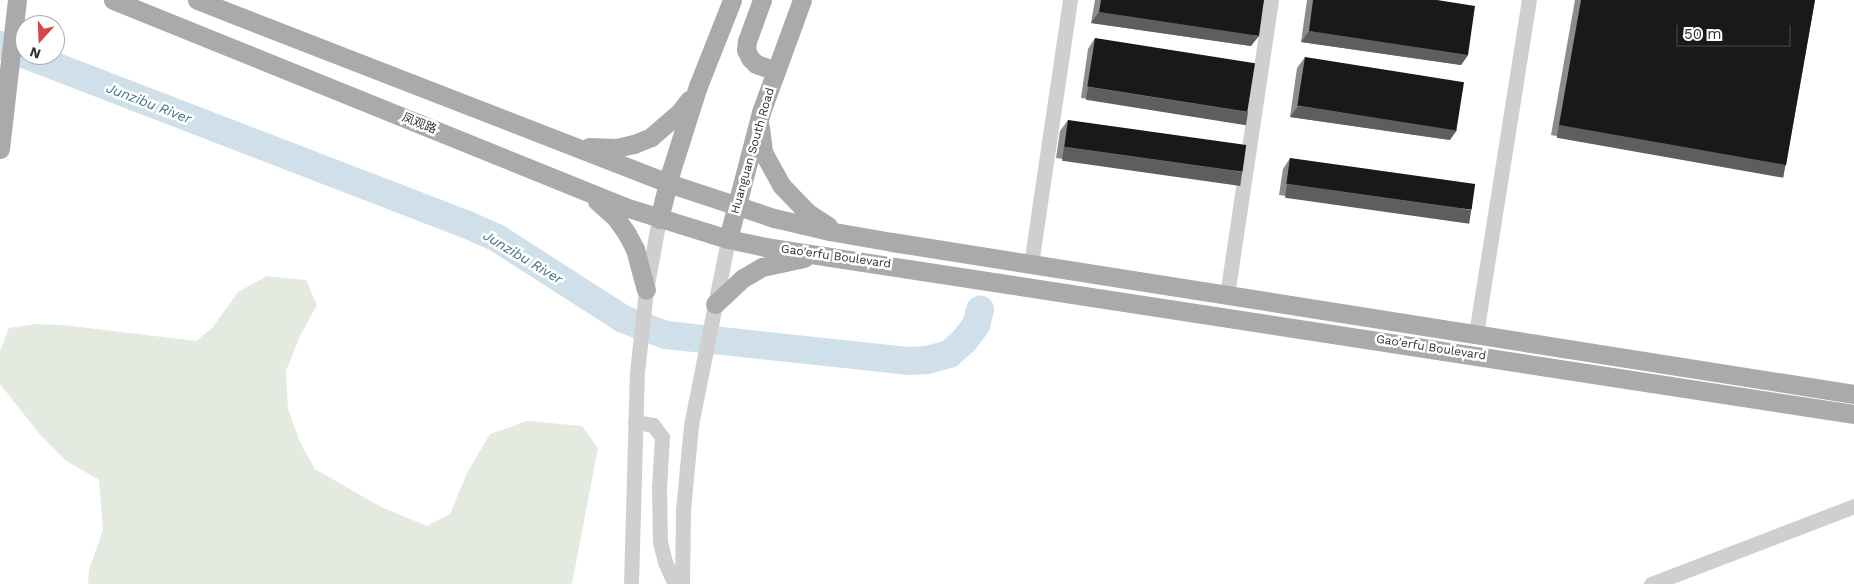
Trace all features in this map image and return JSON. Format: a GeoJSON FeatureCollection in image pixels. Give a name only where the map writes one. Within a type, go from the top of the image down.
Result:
{"type":"FeatureCollection","features":[{"type":"Feature","properties":{"kind":"main road"},"geometry":{"type":"LineString","coordinates":[[0,149],[17,0]]}},
{"type":"Feature","properties":{"kind":"main road","name":"凤观路"},"geometry":{"type":"LineString","coordinates":[[113,0],[582,190],[659,219],[728,239]]}},
{"type":"Feature","properties":{"kind":"main road"},"geometry":{"type":"LineString","coordinates":[[197,0],[736,208]]}},
{"type":"Feature","properties":{"kind":"main road"},"geometry":{"type":"LineString","coordinates":[[659,219],[698,86],[732,0]]}},
{"type":"Feature","properties":{"kind":"main road"},"geometry":{"type":"LineString","coordinates":[[762,0],[747,41],[746,50],[756,64],[776,71]]}},
{"type":"Feature","properties":{"kind":"main road","name":"Huanguan South Road"},"geometry":{"type":"LineString","coordinates":[[728,239],[760,117],[802,0]]}},
{"type":"Feature","properties":{"kind":"main road"},"geometry":{"type":"LineString","coordinates":[[560,141],[597,148],[634,144],[651,137],[666,126],[680,112],[698,86]]}},
{"type":"Feature","properties":{"kind":"main road"},"geometry":{"type":"LineString","coordinates":[[760,117],[763,152],[781,185],[808,213],[842,234]]}},
{"type":"Feature","properties":{"kind":"main road"},"geometry":{"type":"LineString","coordinates":[[582,190],[602,203],[627,234],[635,249],[646,290]]}},
{"type":"Feature","properties":{"kind":"main road","name":"Gao'erfu Boulevard"},"geometry":{"type":"LineString","coordinates":[[736,208],[842,234],[1854,394]]}},
{"type":"Feature","properties":{"kind":"main road","name":"Gao'erfu Boulevard"},"geometry":{"type":"LineString","coordinates":[[728,239],[1854,414]]}},
{"type":"Feature","properties":{"kind":"main road"},"geometry":{"type":"LineString","coordinates":[[715,304],[743,278],[762,267],[813,257],[842,258]]}},
{"type":"Feature","properties":{"kind":"street"},"geometry":{"type":"LineString","coordinates":[[1031,264],[1070,0]]}},
{"type":"Feature","properties":{"kind":"street"},"geometry":{"type":"LineString","coordinates":[[1227,295],[1271,0]]}},
{"type":"Feature","properties":{"kind":"street"},"geometry":{"type":"LineString","coordinates":[[1476,334],[1528,0]]}},
{"type":"Feature","properties":{"kind":"street"},"geometry":{"type":"LineString","coordinates":[[631,584],[634,422],[637,372],[646,290],[659,219]]}},
{"type":"Feature","properties":{"kind":"street","name":"Huanguan South Road"},"geometry":{"type":"LineString","coordinates":[[682,584],[685,468],[698,383],[728,239]]}},
{"type":"Feature","properties":{"kind":"street"},"geometry":{"type":"LineString","coordinates":[[634,422],[653,425],[662,437],[660,542],[665,562],[675,584]]}},
{"type":"Feature","properties":{"kind":"street"},"geometry":{"type":"LineString","coordinates":[[1651,584],[1854,506]]}},
{"type":"Feature","properties":{"kind":"shaded area"},"geometry":{"type":"Polygon","coordinates":[[[267,276],[306,280],[317,305],[300,336],[286,371],[288,409],[300,442],[315,469],[381,507],[427,526],[450,514],[467,473],[490,434],[527,421],[582,426],[598,448],[572,584],[88,584],[89,570],[103,530],[99,480],[65,460],[42,437],[0,384],[0,351],[9,328],[36,324],[63,325],[196,341],[212,328],[238,292],[267,276]]]}},
{"type":"Feature","properties":{"kind":"building"},"geometry":{"type":"Polygon","coordinates":[[[1101,0],[1264,0],[1259,36],[1099,12],[1101,0]]]}},
{"type":"Feature","properties":{"kind":"building"},"geometry":{"type":"Polygon","coordinates":[[[1313,0],[1437,0],[1475,6],[1468,55],[1309,31],[1313,0]]]}},
{"type":"Feature","properties":{"kind":"building"},"geometry":{"type":"Polygon","coordinates":[[[1581,0],[1815,0],[1786,165],[1559,125],[1581,0]]]}},
{"type":"Feature","properties":{"kind":"building"},"geometry":{"type":"Polygon","coordinates":[[[1095,38],[1255,63],[1247,112],[1087,86],[1095,38]]]}},
{"type":"Feature","properties":{"kind":"building"},"geometry":{"type":"Polygon","coordinates":[[[1305,57],[1464,82],[1456,131],[1297,105],[1305,57]]]}},
{"type":"Feature","properties":{"kind":"building"},"geometry":{"type":"Polygon","coordinates":[[[1068,120],[1246,145],[1242,172],[1064,147],[1068,120]]]}},
{"type":"Feature","properties":{"kind":"building"},"geometry":{"type":"Polygon","coordinates":[[[1290,158],[1475,184],[1472,210],[1286,184],[1290,158]]]}},
{"type":"Feature","properties":{"kind":"waterway","name":"Junzibu River"},"geometry":{"type":"LineString","coordinates":[[0,45],[468,225],[497,238],[623,319],[666,335],[908,361],[927,360],[949,354],[964,341],[976,325],[980,310]]}}]}
